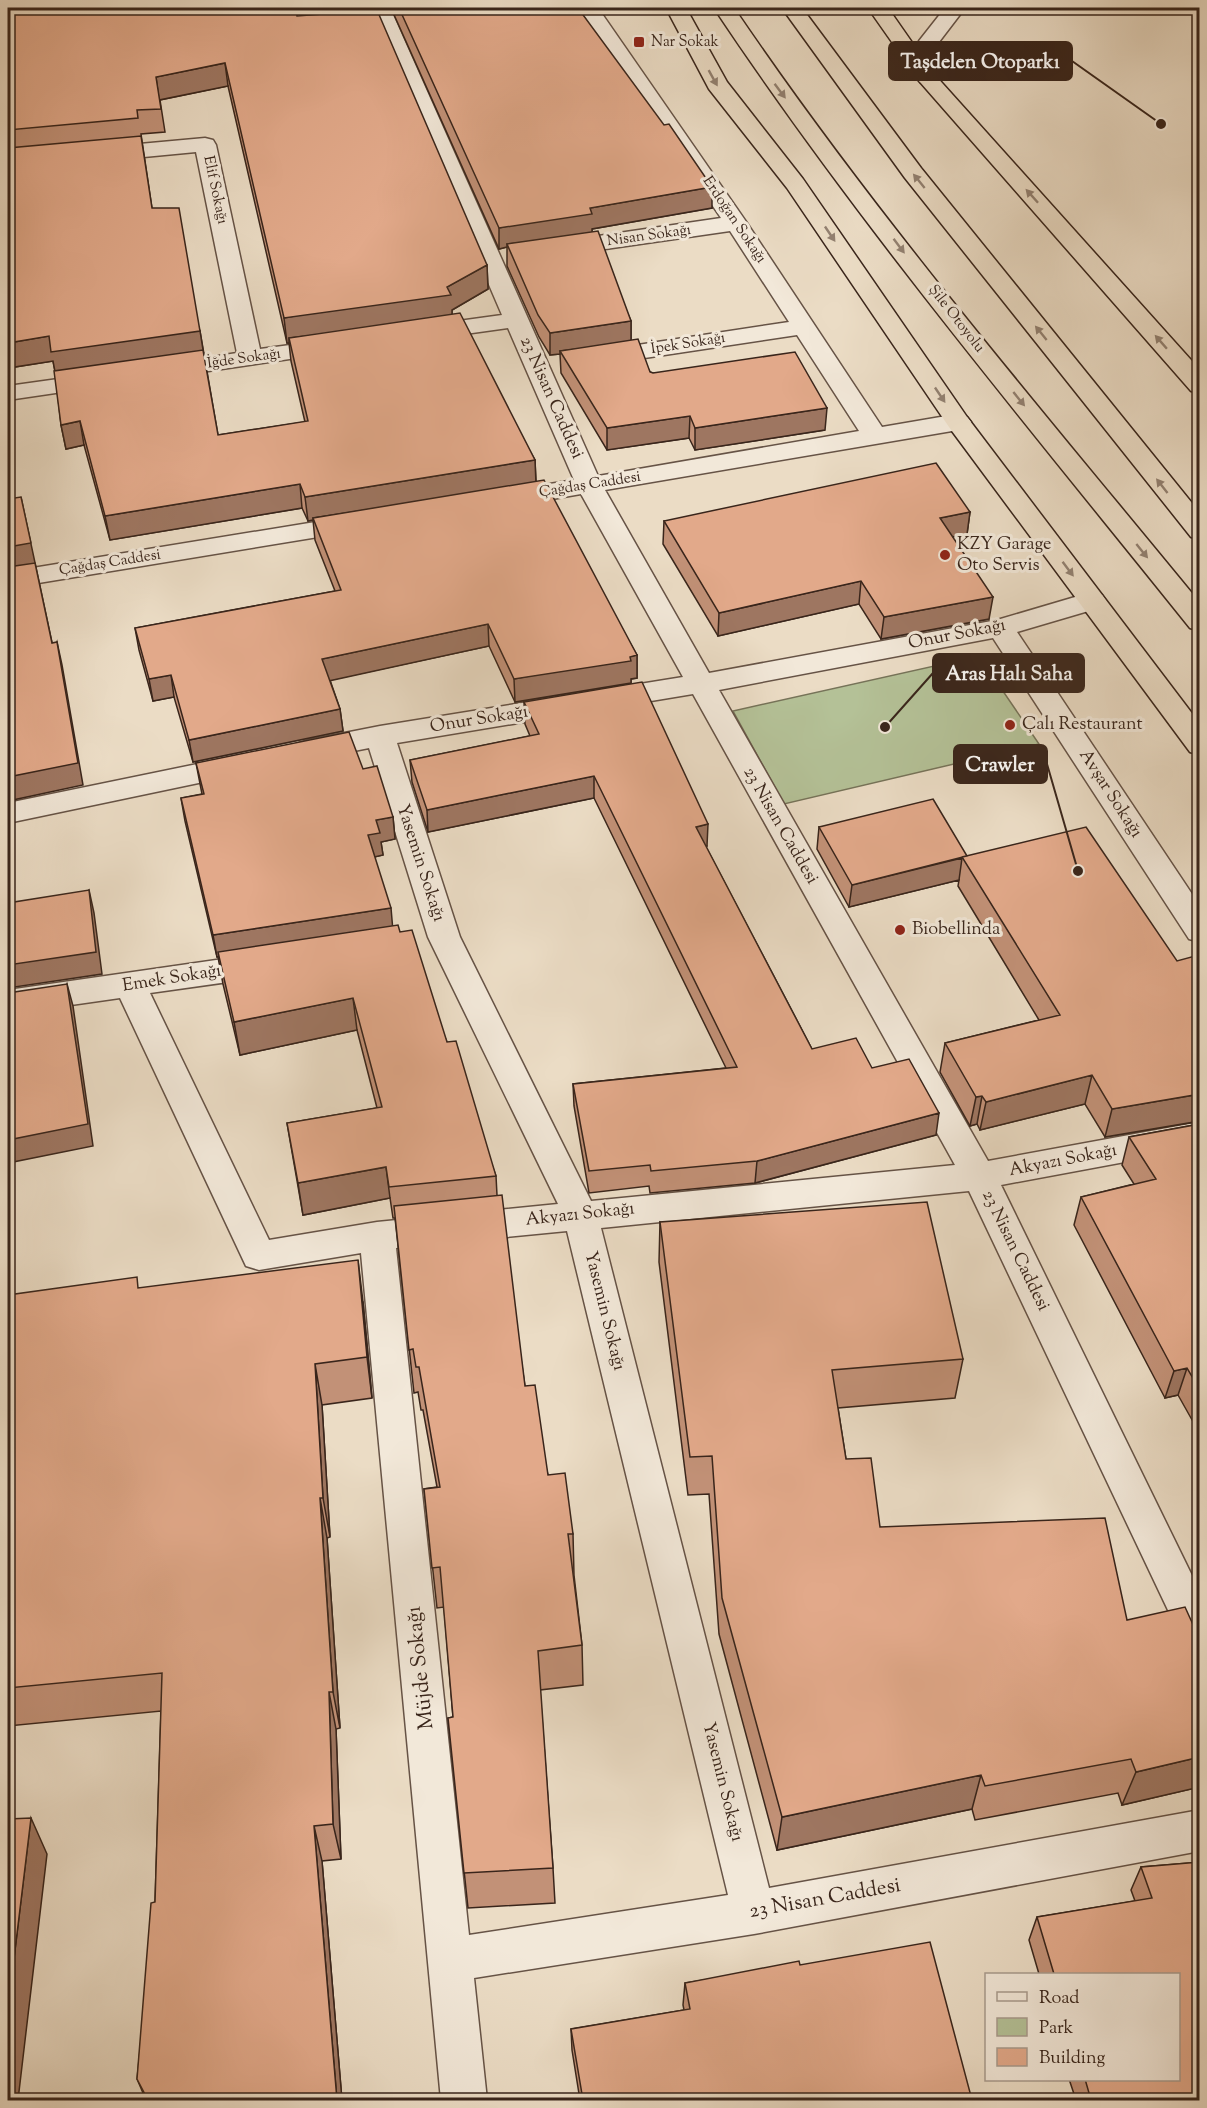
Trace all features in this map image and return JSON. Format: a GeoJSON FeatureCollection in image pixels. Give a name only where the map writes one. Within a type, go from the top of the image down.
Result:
{"type":"FeatureCollection","features":[{"type":"Feature","properties":{"kind":"highway"},"geometry":{"type":"LineString","coordinates":[[676,8],[717,84],[795,184],[958,422],[1200,745]]}},
{"type":"Feature","properties":{"kind":"highway","name":"Şile Otoyolu"},"geometry":{"type":"LineString","coordinates":[[724,8],[773,81],[958,323],[1200,622]]}},
{"type":"Feature","properties":{"kind":"highway"},"geometry":{"type":"LineString","coordinates":[[792,8],[913,173],[1200,531]]}},
{"type":"Feature","properties":{"kind":"highway"},"geometry":{"type":"LineString","coordinates":[[878,8],[927,78],[1200,386]]}},
{"type":"Feature","properties":{"kind":"street","name":"23 Nisan Caddesi"},"geometry":{"type":"LineString","coordinates":[[380,8],[516,320],[556,364],[589,485],[979,1176],[1200,1635]]}},
{"type":"Feature","properties":{"kind":"street","name":"Erdoğan Sokağı"},"geometry":{"type":"LineString","coordinates":[[588,8],[736,223],[875,436]]}},
{"type":"Feature","properties":{"kind":"street"},"geometry":{"type":"LineString","coordinates":[[927,78],[928,41],[955,8]]}},
{"type":"Feature","properties":{"kind":"street","name":"Elif Sokağı"},"geometry":{"type":"LineString","coordinates":[[8,163],[205,146],[250,358]]}},
{"type":"Feature","properties":{"kind":"street","name":"Nisan Sokağı"},"geometry":{"type":"LineString","coordinates":[[537,252],[736,223]]}},
{"type":"Feature","properties":{"kind":"street"},"geometry":{"type":"LineString","coordinates":[[490,259],[513,256]]}},
{"type":"Feature","properties":{"kind":"street"},"geometry":{"type":"LineString","coordinates":[[401,336],[516,320]]}},
{"type":"Feature","properties":{"kind":"street","name":"İpek Sokağı"},"geometry":{"type":"LineString","coordinates":[[556,364],[804,327]]}},
{"type":"Feature","properties":{"kind":"street","name":"İğde Sokağı"},"geometry":{"type":"LineString","coordinates":[[8,393],[354,343]]}},
{"type":"Feature","properties":{"kind":"street","name":"Çağdaş Caddesi"},"geometry":{"type":"LineString","coordinates":[[484,502],[958,422]]}},
{"type":"Feature","properties":{"kind":"street","name":"Çağdaş Caddesi"},"geometry":{"type":"LineString","coordinates":[[8,580],[380,519]]}},
{"type":"Feature","properties":{"kind":"street","name":"Onur Sokağı"},"geometry":{"type":"LineString","coordinates":[[8,813],[380,736],[700,684],[1000,628],[1092,600]]}},
{"type":"Feature","properties":{"kind":"street","name":"Avşar Sokağı"},"geometry":{"type":"LineString","coordinates":[[1000,628],[1200,931]]}},
{"type":"Feature","properties":{"kind":"street","name":"Yasemin Sokağı"},"geometry":{"type":"LineString","coordinates":[[380,736],[432,939],[580,1214],[754,1912]]}},
{"type":"Feature","properties":{"kind":"street","name":"Emek Sokağı"},"geometry":{"type":"LineString","coordinates":[[8,1002],[293,960]]}},
{"type":"Feature","properties":{"kind":"street","name":"Akyazı Sokağı"},"geometry":{"type":"LineString","coordinates":[[130,985],[259,1256],[377,1236],[979,1176],[1200,1135]]}},
{"type":"Feature","properties":{"kind":"street","name":"Müjde Sokağı"},"geometry":{"type":"LineString","coordinates":[[377,1236],[464,2100]]}},
{"type":"Feature","properties":{"kind":"street","name":"23 Nisan Caddesi"},"geometry":{"type":"LineString","coordinates":[[450,1960],[754,1912],[1200,1830]]}},
{"type":"Feature","properties":{"kind":"green space"},"geometry":{"type":"Polygon","coordinates":[[[979,656],[1039,744],[784,804],[733,711],[979,656]]]}},
{"type":"Feature","properties":{"kind":"building"},"geometry":{"type":"Polygon","coordinates":[[[8,8],[296,8],[297,16],[377,10],[487,265],[447,287],[451,295],[284,318],[225,63],[156,77],[161,109],[137,110],[138,118],[8,130],[8,8]]]}},
{"type":"Feature","properties":{"kind":"building"},"geometry":{"type":"Polygon","coordinates":[[[399,8],[578,8],[664,125],[669,124],[712,187],[590,208],[592,214],[499,228],[399,8]]]}},
{"type":"Feature","properties":{"kind":"building"},"geometry":{"type":"Polygon","coordinates":[[[141,136],[152,208],[179,208],[200,331],[51,352],[49,336],[8,343],[8,148],[141,136]]]}},
{"type":"Feature","properties":{"kind":"building"},"geometry":{"type":"Polygon","coordinates":[[[598,231],[631,321],[550,333],[538,315],[507,244],[598,231]]]}},
{"type":"Feature","properties":{"kind":"building"},"geometry":{"type":"Polygon","coordinates":[[[460,313],[535,460],[305,497],[300,484],[105,516],[80,421],[61,425],[54,371],[203,350],[218,435],[308,421],[289,338],[460,313]]]}},
{"type":"Feature","properties":{"kind":"building"},"geometry":{"type":"Polygon","coordinates":[[[638,339],[650,372],[653,373],[795,352],[827,408],[695,428],[690,416],[607,428],[560,351],[638,339]]]}},
{"type":"Feature","properties":{"kind":"building"},"geometry":{"type":"Polygon","coordinates":[[[936,463],[970,512],[940,518],[993,597],[884,617],[861,581],[719,613],[664,521],[936,463]]]}},
{"type":"Feature","properties":{"kind":"building"},"geometry":{"type":"Polygon","coordinates":[[[544,480],[637,655],[630,657],[631,661],[514,679],[488,624],[322,659],[340,709],[189,740],[171,675],[149,679],[135,628],[341,590],[313,518],[544,480]]]}},
{"type":"Feature","properties":{"kind":"building"},"geometry":{"type":"Polygon","coordinates":[[[21,497],[31,543],[8,547],[8,499],[21,497]]]}},
{"type":"Feature","properties":{"kind":"building"},"geometry":{"type":"Polygon","coordinates":[[[35,563],[52,643],[57,642],[78,763],[8,777],[8,567],[35,563]]]}},
{"type":"Feature","properties":{"kind":"building"},"geometry":{"type":"Polygon","coordinates":[[[642,682],[708,824],[696,827],[812,1049],[856,1038],[872,1068],[909,1059],[939,1113],[757,1161],[651,1171],[650,1165],[589,1171],[573,1084],[737,1067],[594,776],[427,810],[410,760],[539,734],[524,702],[642,682]]]}},
{"type":"Feature","properties":{"kind":"building"},"geometry":{"type":"Polygon","coordinates":[[[349,732],[363,769],[377,766],[393,817],[376,820],[380,833],[368,835],[391,908],[213,935],[181,798],[204,794],[196,763],[349,732]]]}},
{"type":"Feature","properties":{"kind":"building"},"geometry":{"type":"Polygon","coordinates":[[[933,799],[967,856],[852,885],[819,827],[933,799]]]}},
{"type":"Feature","properties":{"kind":"building"},"geometry":{"type":"Polygon","coordinates":[[[1086,827],[1177,961],[1195,956],[1200,962],[1200,1094],[1112,1109],[1092,1075],[986,1102],[982,1096],[976,1097],[945,1043],[1060,1015],[962,857],[1086,827]]]}},
{"type":"Feature","properties":{"kind":"building"},"geometry":{"type":"Polygon","coordinates":[[[89,890],[96,952],[8,965],[8,903],[89,890]]]}},
{"type":"Feature","properties":{"kind":"building"},"geometry":{"type":"Polygon","coordinates":[[[398,925],[400,932],[412,930],[447,1042],[456,1041],[496,1176],[389,1187],[386,1167],[298,1183],[287,1123],[382,1107],[353,998],[234,1022],[218,952],[398,925]]]}},
{"type":"Feature","properties":{"kind":"building"},"geometry":{"type":"Polygon","coordinates":[[[67,984],[88,1124],[8,1140],[8,993],[67,984]]]}},
{"type":"Feature","properties":{"kind":"building"},"geometry":{"type":"Polygon","coordinates":[[[1200,1124],[1200,1390],[1187,1368],[1174,1371],[1081,1197],[1156,1179],[1129,1137],[1200,1124]]]}},
{"type":"Feature","properties":{"kind":"building"},"geometry":{"type":"Polygon","coordinates":[[[502,1195],[525,1386],[535,1385],[548,1475],[565,1473],[573,1534],[568,1534],[582,1645],[538,1651],[553,1868],[464,1873],[448,1718],[453,1717],[440,1567],[432,1568],[424,1489],[440,1487],[419,1367],[416,1367],[413,1349],[409,1350],[394,1206],[502,1195]]]}},
{"type":"Feature","properties":{"kind":"building"},"geometry":{"type":"Polygon","coordinates":[[[927,1202],[963,1359],[832,1370],[846,1459],[871,1458],[880,1527],[1105,1518],[1127,1620],[1185,1607],[1200,1640],[1200,1757],[1136,1772],[1131,1759],[985,1786],[981,1775],[782,1817],[722,1598],[712,1456],[690,1457],[660,1222],[927,1202]]]}},
{"type":"Feature","properties":{"kind":"building"},"geometry":{"type":"Polygon","coordinates":[[[358,1260],[367,1357],[315,1364],[323,1498],[320,1498],[333,1692],[329,1692],[333,1824],[314,1826],[337,2100],[148,2100],[137,2079],[151,1903],[155,1902],[162,1673],[8,1688],[8,1295],[137,1277],[138,1288],[358,1260]]]}},
{"type":"Feature","properties":{"kind":"building"},"geometry":{"type":"Polygon","coordinates":[[[31,1818],[8,2008],[8,1819],[31,1818]]]}},
{"type":"Feature","properties":{"kind":"building"},"geometry":{"type":"Polygon","coordinates":[[[1200,1862],[1200,2100],[1091,2100],[1086,2081],[1180,2081],[1180,1973],[1054,1973],[1037,1917],[1152,1898],[1141,1867],[1200,1862]]]}},
{"type":"Feature","properties":{"kind":"building"},"geometry":{"type":"Polygon","coordinates":[[[930,1942],[972,2100],[583,2100],[571,2029],[690,2009],[685,1983],[799,1961],[800,1965],[930,1942]]]}},
{"type":"Feature","properties":{"kind":"place","name":"Nar Sokak"},"geometry":{"type":"Point","coordinates":[639,42]}},
{"type":"Feature","properties":{"kind":"place","name":"Taşdelen Otoparkı"},"geometry":{"type":"Point","coordinates":[1161,124]}},
{"type":"Feature","properties":{"kind":"place","name":"KZY Garage Oto Servis"},"geometry":{"type":"Point","coordinates":[945,555]}},
{"type":"Feature","properties":{"kind":"place","name":"Çalı Restaurant"},"geometry":{"type":"Point","coordinates":[1010,725]}},
{"type":"Feature","properties":{"kind":"place","name":"Aras Halı Saha"},"geometry":{"type":"Point","coordinates":[885,727]}},
{"type":"Feature","properties":{"kind":"place","name":"Crawler"},"geometry":{"type":"Point","coordinates":[1078,871]}},
{"type":"Feature","properties":{"kind":"place","name":"Biobellinda"},"geometry":{"type":"Point","coordinates":[900,930]}}]}
